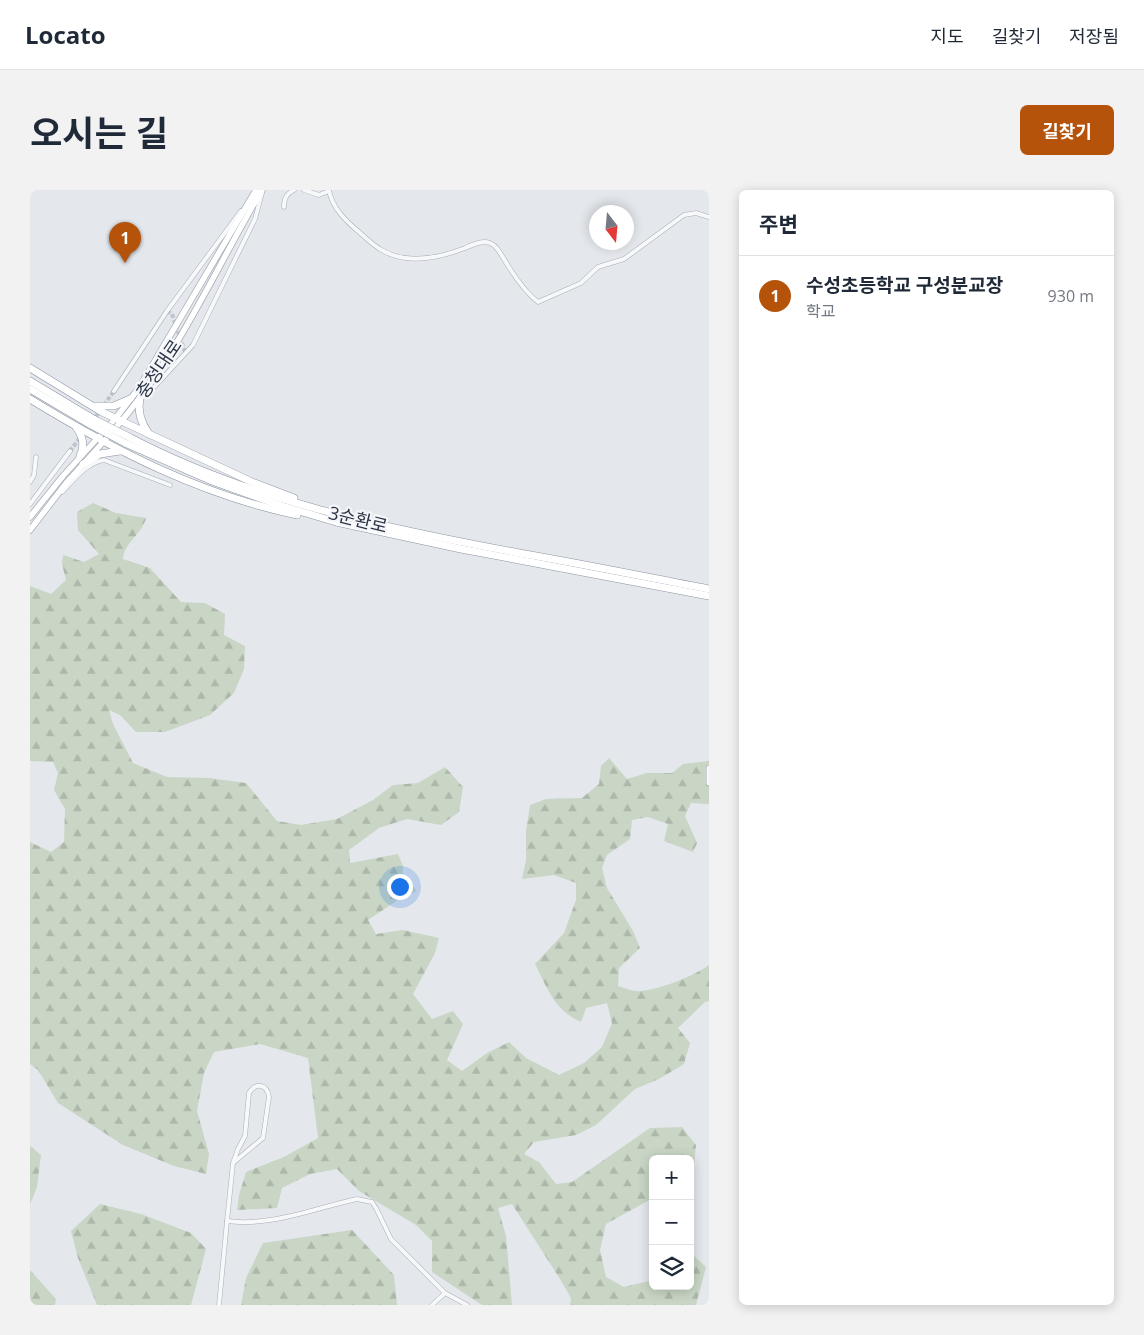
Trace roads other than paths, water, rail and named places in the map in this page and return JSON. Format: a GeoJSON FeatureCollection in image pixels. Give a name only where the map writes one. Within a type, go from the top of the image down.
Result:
{"type":"FeatureCollection","features":[{"type":"Feature","properties":{"kind":"highway"},"geometry":{"type":"LineString","coordinates":[[30,368],[122,422],[267,488],[345,517]]}},
{"type":"Feature","properties":{"kind":"highway","name":"3순환로"},"geometry":{"type":"LineString","coordinates":[[30,381],[93,422]]}},
{"type":"Feature","properties":{"kind":"highway","name":"3순환로"},"geometry":{"type":"LineString","coordinates":[[30,389],[178,468],[233,490],[305,514],[365,529],[480,553],[709,596]]}},
{"type":"Feature","properties":{"kind":"highway"},"geometry":{"type":"LineString","coordinates":[[140,398],[140,417],[144,428],[150,434]]}},
{"type":"Feature","properties":{"kind":"highway"},"geometry":{"type":"LineString","coordinates":[[30,399],[123,452],[172,475],[231,498],[272,510],[365,529]]}},
{"type":"Feature","properties":{"kind":"highway"},"geometry":{"type":"LineString","coordinates":[[92,406],[110,407],[130,399]]}},
{"type":"Feature","properties":{"kind":"highway"},"geometry":{"type":"LineString","coordinates":[[88,433],[102,412]]}},
{"type":"Feature","properties":{"kind":"highway"},"geometry":{"type":"LineString","coordinates":[[112,446],[122,422]]}},
{"type":"Feature","properties":{"kind":"highway"},"geometry":{"type":"LineString","coordinates":[[76,426],[83,440],[82,460],[105,452],[123,452]]}},
{"type":"Feature","properties":{"kind":"highway","name":"3순환로"},"geometry":{"type":"LineString","coordinates":[[127,440],[234,483],[268,495],[345,517],[436,538],[709,588]]}},
{"type":"Feature","properties":{"kind":"main road","name":"충청대로"},"geometry":{"type":"LineString","coordinates":[[122,422],[130,399],[158,358],[256,190]]}},
{"type":"Feature","properties":{"kind":"main road","name":"충청대로"},"geometry":{"type":"LineString","coordinates":[[30,517],[100,440],[122,422],[140,398],[198,308],[262,190]]}},
{"type":"Feature","properties":{"kind":"main road","name":"충청대로"},"geometry":{"type":"LineString","coordinates":[[30,530],[82,460]]}},
{"type":"Feature","properties":{"kind":"street"},"geometry":{"type":"LineString","coordinates":[[140,398],[146,396],[193,345],[255,219],[262,190]]}},
{"type":"Feature","properties":{"kind":"street"},"geometry":{"type":"LineString","coordinates":[[284,207],[286,195],[294,190]]}},
{"type":"Feature","properties":{"kind":"street"},"geometry":{"type":"LineString","coordinates":[[304,190],[319,194],[329,191],[335,206],[342,216],[380,249],[392,255],[408,258],[438,257],[477,243],[490,243],[499,250],[523,287],[538,302],[581,283],[598,267],[624,259],[684,215],[696,213],[709,217]]}},
{"type":"Feature","properties":{"kind":"street"},"geometry":{"type":"LineString","coordinates":[[114,391],[167,311],[229,225],[249,201]]}},
{"type":"Feature","properties":{"kind":"street"},"geometry":{"type":"LineString","coordinates":[[30,504],[70,451]]}},
{"type":"Feature","properties":{"kind":"street"},"geometry":{"type":"LineString","coordinates":[[30,482],[34,475],[36,456]]}},
{"type":"Feature","properties":{"kind":"street"},"geometry":{"type":"LineString","coordinates":[[48,507],[74,480],[98,461],[104,460],[114,463],[170,485]]}},
{"type":"Feature","properties":{"kind":"street"},"geometry":{"type":"LineString","coordinates":[[709,768],[709,783]]}},
{"type":"Feature","properties":{"kind":"street"},"geometry":{"type":"LineString","coordinates":[[219,1305],[233,1164],[245,1136],[249,1093],[252,1088],[258,1085],[263,1086],[268,1090],[269,1096],[263,1138],[233,1164]]}},
{"type":"Feature","properties":{"kind":"street"},"geometry":{"type":"LineString","coordinates":[[227,1221],[269,1221],[357,1198],[372,1202],[391,1239],[445,1294],[466,1305]]}},
{"type":"Feature","properties":{"kind":"street"},"geometry":{"type":"LineString","coordinates":[[432,1305],[445,1294]]}},
{"type":"Feature","properties":{"kind":"tunnel"},"geometry":{"type":"LineString","coordinates":[[167,311],[172,314],[185,352]]}},
{"type":"Feature","properties":{"kind":"tunnel"},"geometry":{"type":"LineString","coordinates":[[104,405],[114,391]]}},
{"type":"Feature","properties":{"kind":"tunnel"},"geometry":{"type":"LineString","coordinates":[[70,451],[100,411]]}},
{"type":"Feature","properties":{"kind":"place","name":"수성초등학교 구성분교장"},"geometry":{"type":"Point","coordinates":[125,263]}}]}
